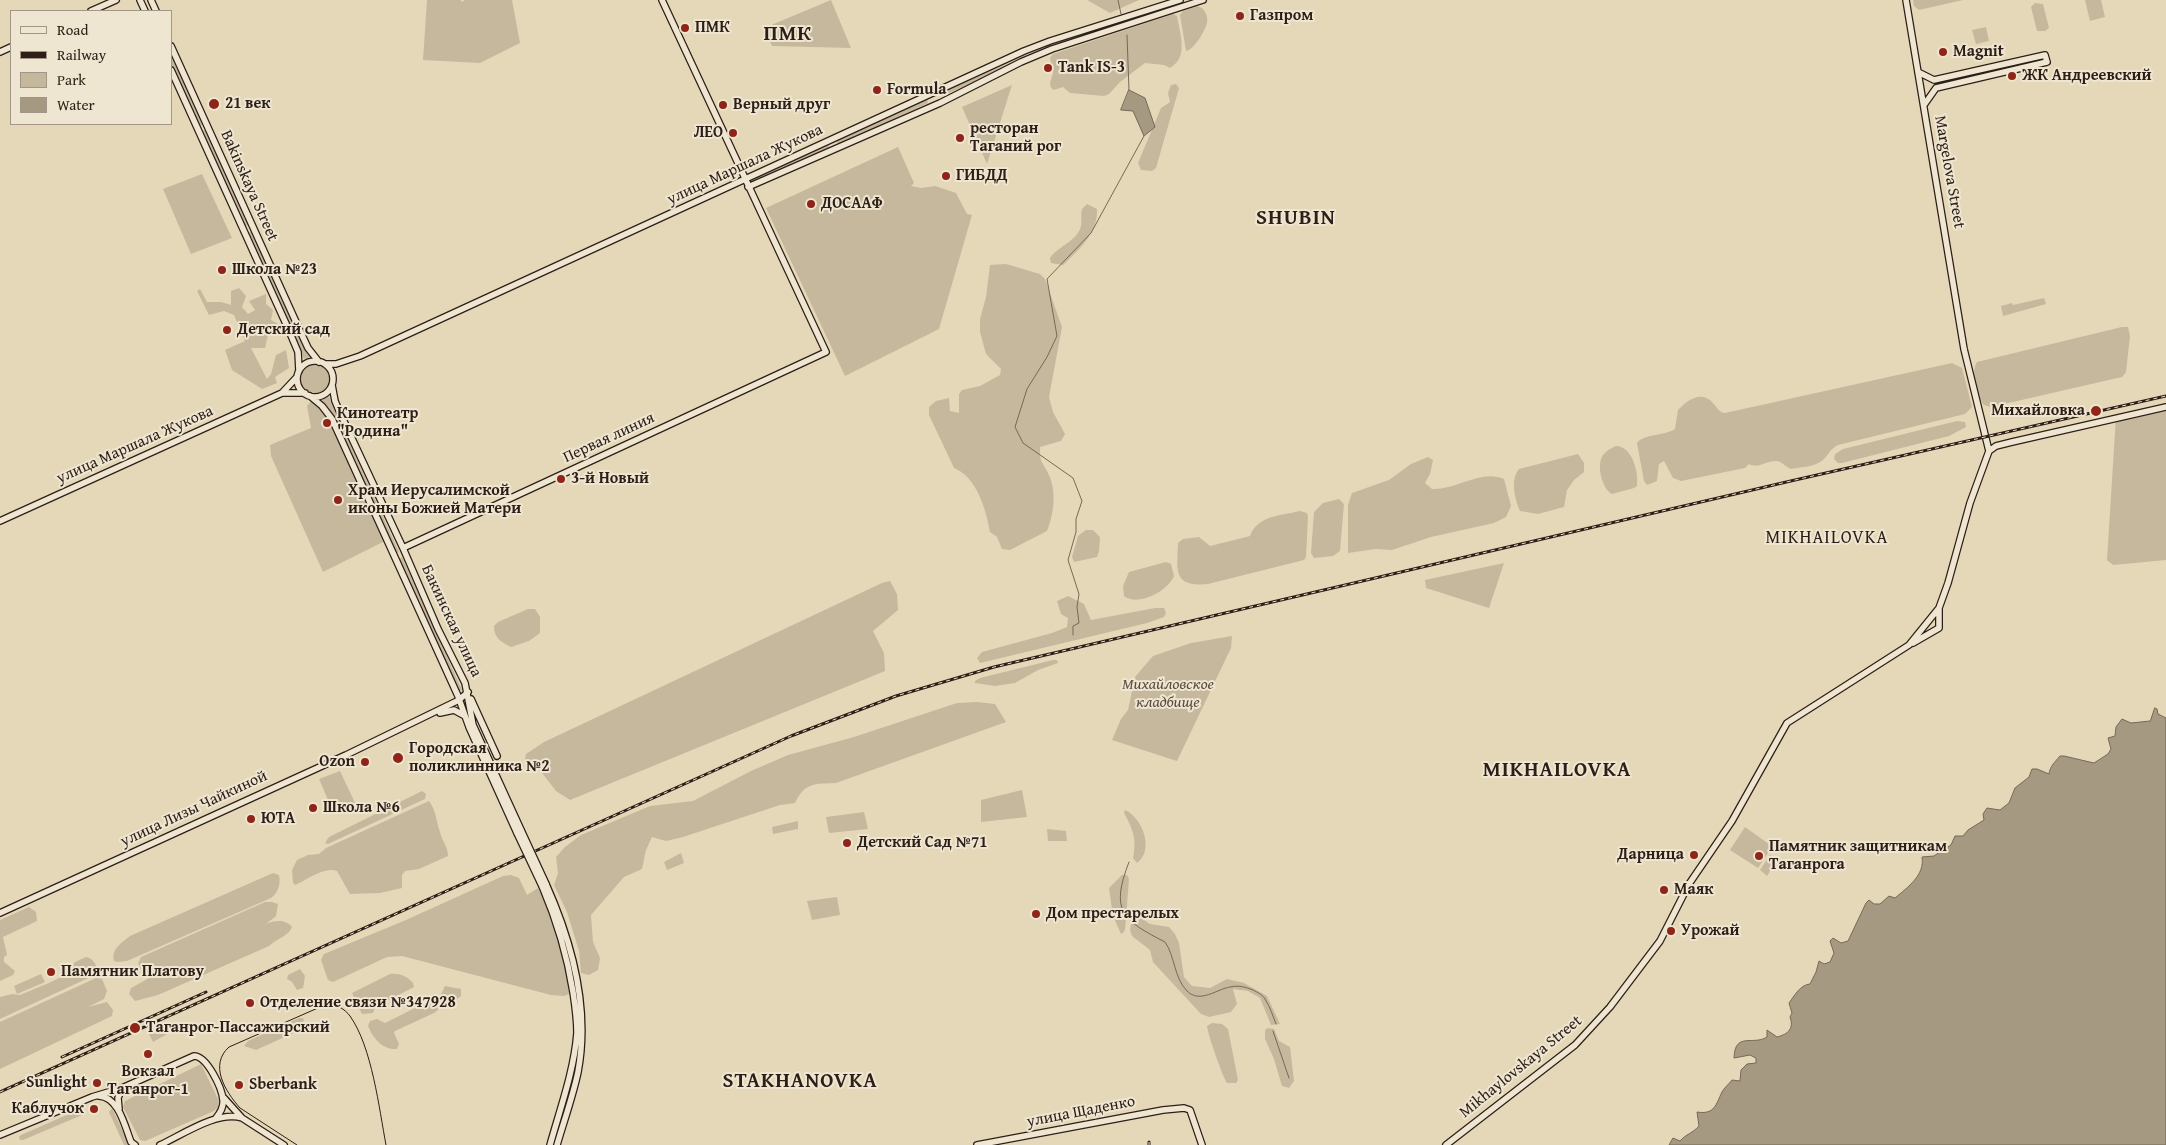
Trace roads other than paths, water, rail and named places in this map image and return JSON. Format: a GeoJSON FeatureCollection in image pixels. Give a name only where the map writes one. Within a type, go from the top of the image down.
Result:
{"type":"FeatureCollection","features":[{"type":"Feature","properties":{"kind":"main road"},"geometry":{"type":"LineString","coordinates":[[93,10],[116,0]]}},
{"type":"Feature","properties":{"kind":"main road"},"geometry":{"type":"LineString","coordinates":[[662,0],[748,187]]}},
{"type":"Feature","properties":{"kind":"main road","name":"улица Маршала Жукова"},"geometry":{"type":"LineString","coordinates":[[322,363],[336,364],[360,356],[1009,58],[1050,41],[1180,0]]}},
{"type":"Feature","properties":{"kind":"main road","name":"улица Маршала Жукова"},"geometry":{"type":"LineString","coordinates":[[748,187],[940,103],[1021,62],[1052,49],[1203,0]]}},
{"type":"Feature","properties":{"kind":"main road","name":"Margelova Street"},"geometry":{"type":"LineString","coordinates":[[1906,0],[1964,350],[1989,451]]}},
{"type":"Feature","properties":{"kind":"main road","name":"Bakinskaya Street"},"geometry":{"type":"LineString","coordinates":[[172,48],[308,348],[322,363]]}},
{"type":"Feature","properties":{"kind":"main road"},"geometry":{"type":"LineString","coordinates":[[1918,72],[1934,80],[2045,55],[2047,62],[1936,88],[1924,105]]}},
{"type":"Feature","properties":{"kind":"main road","name":"Bakinskaya Street"},"geometry":{"type":"LineString","coordinates":[[172,72],[298,352],[298,374]]}},
{"type":"Feature","properties":{"kind":"main road"},"geometry":{"type":"LineString","coordinates":[[1934,80],[1936,88]]}},
{"type":"Feature","properties":{"kind":"main road"},"geometry":{"type":"LineString","coordinates":[[936,93],[940,103]]}},
{"type":"Feature","properties":{"kind":"main road"},"geometry":{"type":"LineString","coordinates":[[198,129],[207,125]]}},
{"type":"Feature","properties":{"kind":"main road"},"geometry":{"type":"LineString","coordinates":[[832,140],[836,149]]}},
{"type":"Feature","properties":{"kind":"main road","name":"Первая линия"},"geometry":{"type":"LineString","coordinates":[[403,548],[826,352],[748,187]]}},
{"type":"Feature","properties":{"kind":"main road"},"geometry":{"type":"LineString","coordinates":[[243,230],[252,226]]}},
{"type":"Feature","properties":{"kind":"main road"},"geometry":{"type":"LineString","coordinates":[[307,363],[322,363],[332,374],[332,385],[322,395],[307,395],[298,383],[298,374],[307,363]]}},
{"type":"Feature","properties":{"kind":"main road","name":"улица Маршала Жукова"},"geometry":{"type":"LineString","coordinates":[[282,394],[298,374]]}},
{"type":"Feature","properties":{"kind":"main road","name":"Бакинская улица"},"geometry":{"type":"LineString","coordinates":[[332,385],[338,408],[468,692],[474,725],[519,832]]}},
{"type":"Feature","properties":{"kind":"main road","name":"улица Маршала Жукова"},"geometry":{"type":"LineString","coordinates":[[0,521],[282,394],[307,395]]}},
{"type":"Feature","properties":{"kind":"main road","name":"Бакинская улица"},"geometry":{"type":"LineString","coordinates":[[307,395],[322,406],[332,419],[465,716],[562,922],[573,959],[581,1018],[581,1040],[577,1073],[557,1145]]}},
{"type":"Feature","properties":{"kind":"main road"},"geometry":{"type":"LineString","coordinates":[[1989,451],[1996,446],[2026,438],[2166,407]]}},
{"type":"Feature","properties":{"kind":"main road","name":"Mikhaylovskaya Street"},"geometry":{"type":"LineString","coordinates":[[1910,645],[1939,608],[1948,583],[1970,503],[1989,451]]}},
{"type":"Feature","properties":{"kind":"main road","name":"Mikhaylovskaya Street"},"geometry":{"type":"LineString","coordinates":[[1446,1145],[1575,1044],[1605,1012],[1660,941],[1690,884],[1732,821],[1787,723],[1939,628],[1939,608]]}},
{"type":"Feature","properties":{"kind":"main road"},"geometry":{"type":"LineString","coordinates":[[468,692],[497,756]]}},
{"type":"Feature","properties":{"kind":"main road","name":"улица Лизы Чайкиной"},"geometry":{"type":"LineString","coordinates":[[0,913],[399,730],[459,700],[468,692]]}},
{"type":"Feature","properties":{"kind":"main road","name":"улица Лизы Чайкиной"},"geometry":{"type":"LineString","coordinates":[[399,730],[450,710],[457,710],[465,716]]}},
{"type":"Feature","properties":{"kind":"main road","name":"Бакинская улица"},"geometry":{"type":"LineString","coordinates":[[544,885],[562,937],[569,965],[577,1032],[570,1072],[550,1145]]}},
{"type":"Feature","properties":{"kind":"main road"},"geometry":{"type":"LineString","coordinates":[[0,1135],[92,1096],[122,1088],[194,1056],[198,1056],[206,1062],[230,1106],[242,1118],[284,1145]]}},
{"type":"Feature","properties":{"kind":"main road"},"geometry":{"type":"LineString","coordinates":[[119,1111],[118,1098],[122,1088]]}},
{"type":"Feature","properties":{"kind":"main road"},"geometry":{"type":"LineString","coordinates":[[216,1118],[223,1105],[222,1094]]}},
{"type":"Feature","properties":{"kind":"main road"},"geometry":{"type":"LineString","coordinates":[[92,1096],[108,1098],[119,1111],[133,1144]]}},
{"type":"Feature","properties":{"kind":"main road","name":"улица Щаденко"},"geometry":{"type":"LineString","coordinates":[[977,1145],[1162,1110],[1184,1108],[1190,1110],[1202,1145]]}},
{"type":"Feature","properties":{"kind":"main road"},"geometry":{"type":"LineString","coordinates":[[160,1145],[216,1118],[228,1115],[242,1118]]}},
{"type":"Feature","properties":{"kind":"water"},"geometry":{"type":"Polygon","coordinates":[[[1129,90],[1145,98],[1155,127],[1144,136],[1133,111],[1121,110],[1129,90]]]}},
{"type":"Feature","properties":{"kind":"water"},"geometry":{"type":"Polygon","coordinates":[[[2155,708],[2158,714],[2166,718],[2166,1145],[1669,1145],[1673,1138],[1680,1141],[1697,1128],[1699,1126],[1697,1112],[1708,1112],[1714,1108],[1723,1090],[1732,1080],[1740,1081],[1741,1070],[1747,1064],[1756,1063],[1756,1058],[1750,1055],[1734,1058],[1735,1050],[1741,1042],[1767,1037],[1767,1030],[1777,1037],[1790,1030],[1790,1017],[1792,1013],[1789,1003],[1801,988],[1810,984],[1819,961],[1824,964],[1830,962],[1834,953],[1830,941],[1833,938],[1841,943],[1848,941],[1869,900],[1874,904],[1880,904],[1889,896],[1895,898],[1915,880],[1921,869],[1922,857],[1934,856],[1940,852],[1941,846],[1946,848],[1951,845],[1955,836],[1963,836],[1968,830],[1984,820],[1983,814],[1987,808],[2000,810],[2009,803],[2015,788],[2029,777],[2032,769],[2049,774],[2052,766],[2060,756],[2094,763],[2108,754],[2111,749],[2108,738],[2115,736],[2116,727],[2122,719],[2131,723],[2150,721],[2155,708]]]}},
{"type":"Feature","properties":{"kind":"waterway"},"geometry":{"type":"LineString","coordinates":[[1118,0],[1121,14]]}},
{"type":"Feature","properties":{"kind":"waterway"},"geometry":{"type":"LineString","coordinates":[[1127,35],[1129,90]]}},
{"type":"Feature","properties":{"kind":"waterway"},"geometry":{"type":"LineString","coordinates":[[1073,635],[1073,626],[1079,623],[1077,607],[1079,594],[1068,560],[1076,532],[1076,519],[1082,501],[1073,478],[1023,443],[1015,427],[1027,389],[1047,357],[1057,336],[1047,279],[1091,233],[1144,136]]}},
{"type":"Feature","properties":{"kind":"waterway"},"geometry":{"type":"LineString","coordinates":[[1129,862],[1121,892],[1121,903],[1124,912],[1139,927],[1165,942],[1179,980],[1187,991],[1192,995],[1203,996],[1233,986],[1253,990],[1264,998],[1276,1024]]}},
{"type":"Feature","properties":{"kind":"waterway"},"geometry":{"type":"LineString","coordinates":[[1273,1031],[1289,1078]]}},
{"type":"Feature","properties":{"kind":"tram line"},"geometry":{"type":"LineString","coordinates":[[297,1145],[240,1108],[229,1094],[221,1078],[220,1062],[223,1054],[229,1047],[327,1004],[337,1006],[348,1013],[358,1029],[374,1078],[386,1145]]}},
{"type":"Feature","properties":{"kind":"railway"},"geometry":{"type":"LineString","coordinates":[[0,1092],[791,736],[896,696],[994,667],[1795,480],[2166,396]]}},
{"type":"Feature","properties":{"kind":"railway"},"geometry":{"type":"LineString","coordinates":[[62,1057],[206,992]]}},
{"type":"Feature","properties":{"kind":"place","name":"Газпром"},"geometry":{"type":"Point","coordinates":[1240,16]}},
{"type":"Feature","properties":{"kind":"place","name":"ПМК"},"geometry":{"type":"Point","coordinates":[685,28]}},
{"type":"Feature","properties":{"kind":"place","name":"Magnit"},"geometry":{"type":"Point","coordinates":[1943,52]}},
{"type":"Feature","properties":{"kind":"place","name":"Tank IS-3"},"geometry":{"type":"Point","coordinates":[1048,68]}},
{"type":"Feature","properties":{"kind":"place","name":"ЖК Андреевский"},"geometry":{"type":"Point","coordinates":[2012,76]}},
{"type":"Feature","properties":{"kind":"place","name":"Formula"},"geometry":{"type":"Point","coordinates":[877,90]}},
{"type":"Feature","properties":{"kind":"place","name":"21 век"},"geometry":{"type":"Point","coordinates":[214,104]}},
{"type":"Feature","properties":{"kind":"place","name":"Верный друг"},"geometry":{"type":"Point","coordinates":[723,105]}},
{"type":"Feature","properties":{"kind":"place","name":"ЛЕО"},"geometry":{"type":"Point","coordinates":[733,133]}},
{"type":"Feature","properties":{"kind":"place","name":"ресторан Таганий рог"},"geometry":{"type":"Point","coordinates":[960,138]}},
{"type":"Feature","properties":{"kind":"place","name":"ГИБДД"},"geometry":{"type":"Point","coordinates":[946,176]}},
{"type":"Feature","properties":{"kind":"place","name":"ДОСААФ"},"geometry":{"type":"Point","coordinates":[811,204]}},
{"type":"Feature","properties":{"kind":"place","name":"Школа №23"},"geometry":{"type":"Point","coordinates":[222,270]}},
{"type":"Feature","properties":{"kind":"place","name":"Детский сад"},"geometry":{"type":"Point","coordinates":[227,330]}},
{"type":"Feature","properties":{"kind":"place","name":"Михайловка"},"geometry":{"type":"Point","coordinates":[2096,411]}},
{"type":"Feature","properties":{"kind":"place","name":"Кинотеатр \"Родина\""},"geometry":{"type":"Point","coordinates":[327,423]}},
{"type":"Feature","properties":{"kind":"place","name":"3-й Новый"},"geometry":{"type":"Point","coordinates":[561,479]}},
{"type":"Feature","properties":{"kind":"place","name":"Храм Иерусалимской иконы Божией Матери"},"geometry":{"type":"Point","coordinates":[338,500]}},
{"type":"Feature","properties":{"kind":"place","name":"Городская поликлинника №2"},"geometry":{"type":"Point","coordinates":[398,758]}},
{"type":"Feature","properties":{"kind":"place","name":"Ozon"},"geometry":{"type":"Point","coordinates":[365,762]}},
{"type":"Feature","properties":{"kind":"place","name":"Школа №6"},"geometry":{"type":"Point","coordinates":[313,808]}},
{"type":"Feature","properties":{"kind":"place","name":"ЮТА"},"geometry":{"type":"Point","coordinates":[251,819]}},
{"type":"Feature","properties":{"kind":"place","name":"Детский Сад №71"},"geometry":{"type":"Point","coordinates":[847,843]}},
{"type":"Feature","properties":{"kind":"place","name":"Дарница"},"geometry":{"type":"Point","coordinates":[1694,855]}},
{"type":"Feature","properties":{"kind":"place","name":"Памятник защитникам Таганрога"},"geometry":{"type":"Point","coordinates":[1759,856]}},
{"type":"Feature","properties":{"kind":"place","name":"Маяк"},"geometry":{"type":"Point","coordinates":[1664,890]}},
{"type":"Feature","properties":{"kind":"place","name":"Дом престарелых"},"geometry":{"type":"Point","coordinates":[1036,914]}},
{"type":"Feature","properties":{"kind":"place","name":"Урожай"},"geometry":{"type":"Point","coordinates":[1671,931]}},
{"type":"Feature","properties":{"kind":"place","name":"Памятник Платову"},"geometry":{"type":"Point","coordinates":[51,972]}},
{"type":"Feature","properties":{"kind":"place","name":"Отделение связи №347928"},"geometry":{"type":"Point","coordinates":[250,1003]}},
{"type":"Feature","properties":{"kind":"place","name":"Таганрог-Пассажирский"},"geometry":{"type":"Point","coordinates":[135,1028]}},
{"type":"Feature","properties":{"kind":"place","name":"Вокзал Таганрог-1"},"geometry":{"type":"Point","coordinates":[148,1054]}},
{"type":"Feature","properties":{"kind":"place","name":"Sunlight"},"geometry":{"type":"Point","coordinates":[97,1083]}},
{"type":"Feature","properties":{"kind":"place","name":"Sberbank"},"geometry":{"type":"Point","coordinates":[239,1085]}},
{"type":"Feature","properties":{"kind":"place","name":"Каблучок"},"geometry":{"type":"Point","coordinates":[94,1109]}},
{"type":"Feature","properties":{"kind":"district","name":"ПМК"},"geometry":{"type":"Point","coordinates":[788,35]}},
{"type":"Feature","properties":{"kind":"district","name":"SHUBIN"},"geometry":{"type":"Point","coordinates":[1296,219]}},
{"type":"Feature","properties":{"kind":"district","name":"MIKHAILOVKA"},"geometry":{"type":"Point","coordinates":[1827,538]}},
{"type":"Feature","properties":{"kind":"district","name":"MIKHAILOVKA"},"geometry":{"type":"Point","coordinates":[1557,771]}},
{"type":"Feature","properties":{"kind":"district","name":"STAKHANOVKA"},"geometry":{"type":"Point","coordinates":[800,1082]}},
{"type":"Feature","properties":{"kind":"park label","name":"Михайловское кладбище"},"geometry":{"type":"Point","coordinates":[1168,694]}}]}
